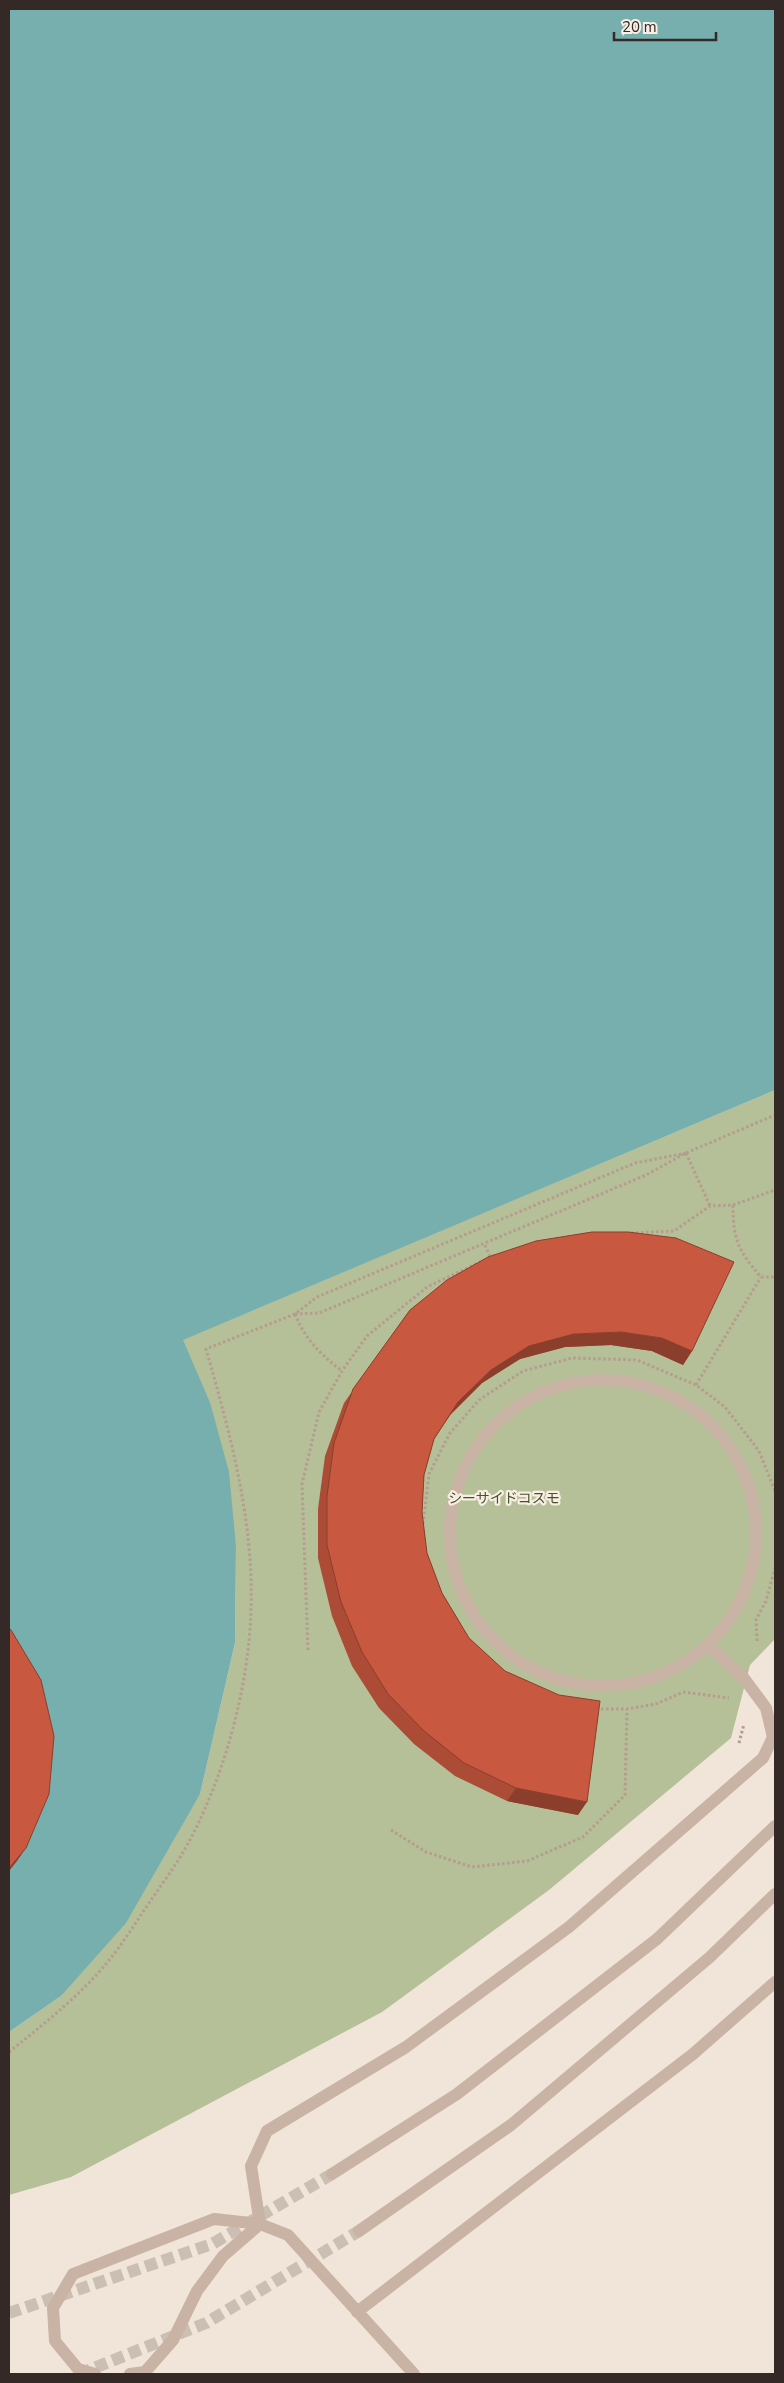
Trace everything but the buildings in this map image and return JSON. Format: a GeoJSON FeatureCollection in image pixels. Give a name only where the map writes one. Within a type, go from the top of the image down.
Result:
{"type":"FeatureCollection","features":[{"type":"Feature","properties":{"kind":"street"},"geometry":{"type":"LineString","coordinates":[[617,1380],[665,1392],[706,1418],[737,1457],[755,1503],[756,1552],[742,1599],[710,1647],[672,1671],[623,1686],[571,1684],[522,1664],[483,1630],[458,1584],[448,1533],[458,1482],[483,1437],[522,1402],[568,1383],[617,1380]]}},
{"type":"Feature","properties":{"kind":"street"},"geometry":{"type":"LineString","coordinates":[[260,2224],[251,2166],[267,2131],[406,2047],[569,1927],[763,1758],[773,1737],[766,1708],[743,1678],[710,1647]]}},
{"type":"Feature","properties":{"kind":"street"},"geometry":{"type":"LineString","coordinates":[[332,2174],[456,2094],[657,1939],[775,1826]]}},
{"type":"Feature","properties":{"kind":"street"},"geometry":{"type":"LineString","coordinates":[[359,2231],[510,2125],[710,1958],[775,1894]]}},
{"type":"Feature","properties":{"kind":"street"},"geometry":{"type":"LineString","coordinates":[[356,2312],[693,2054],[775,1982]]}},
{"type":"Feature","properties":{"kind":"street"},"geometry":{"type":"LineString","coordinates":[[95,2374],[78,2369],[55,2341],[53,2308],[73,2274],[214,2219],[260,2224],[288,2235],[414,2374]]}},
{"type":"Feature","properties":{"kind":"street"},"geometry":{"type":"LineString","coordinates":[[130,2374],[145,2372],[174,2340],[197,2291],[223,2256],[260,2224]]}},
{"type":"Feature","properties":{"kind":"path"},"geometry":{"type":"LineString","coordinates":[[295,1314],[320,1313],[485,1245],[646,1175],[686,1153],[775,1115]]}},
{"type":"Feature","properties":{"kind":"path"},"geometry":{"type":"LineString","coordinates":[[686,1153],[710,1206]]}},
{"type":"Feature","properties":{"kind":"path"},"geometry":{"type":"LineString","coordinates":[[9,2052],[51,2018],[110,1959],[186,1847],[213,1788],[232,1727],[245,1667],[251,1609],[247,1533],[226,1419],[206,1349],[295,1314],[317,1297],[626,1167],[686,1153]]}},
{"type":"Feature","properties":{"kind":"path"},"geometry":{"type":"LineString","coordinates":[[627,1233],[674,1231],[710,1206],[732,1205],[775,1190]]}},
{"type":"Feature","properties":{"kind":"path"},"geometry":{"type":"LineString","coordinates":[[732,1205],[732,1231],[744,1258],[761,1276],[775,1278]]}},
{"type":"Feature","properties":{"kind":"path"},"geometry":{"type":"LineString","coordinates":[[485,1245],[490,1256]]}},
{"type":"Feature","properties":{"kind":"path"},"geometry":{"type":"LineString","coordinates":[[308,1650],[302,1484],[318,1412],[342,1371],[367,1336],[427,1287],[490,1256],[499,1254]]}},
{"type":"Feature","properties":{"kind":"path"},"geometry":{"type":"LineString","coordinates":[[696,1385],[761,1276]]}},
{"type":"Feature","properties":{"kind":"path"},"geometry":{"type":"LineString","coordinates":[[295,1314],[299,1326],[323,1356],[342,1371]]}},
{"type":"Feature","properties":{"kind":"path"},"geometry":{"type":"LineString","coordinates":[[424,1526],[429,1474],[450,1433],[479,1400],[523,1371],[572,1358],[637,1360],[696,1385],[726,1407],[759,1451],[775,1491]]}},
{"type":"Feature","properties":{"kind":"path"},"geometry":{"type":"LineString","coordinates":[[757,1641],[756,1620],[766,1601],[775,1568]]}},
{"type":"Feature","properties":{"kind":"path"},"geometry":{"type":"LineString","coordinates":[[587,1708],[627,1709],[656,1704],[683,1692],[728,1698],[734,1706]]}},
{"type":"Feature","properties":{"kind":"path"},"geometry":{"type":"LineString","coordinates":[[391,1830],[426,1852],[472,1867],[527,1861],[583,1837],[625,1795],[627,1709]]}},
{"type":"Feature","properties":{"kind":"path"},"geometry":{"type":"LineString","coordinates":[[739,1743],[745,1721]]}},
{"type":"Feature","properties":{"kind":"green space","name":"シーサイドコスモ"},"geometry":{"type":"Polygon","coordinates":[[[775,1090],[775,1639],[750,1665],[731,1738],[549,1890],[382,2012],[71,2177],[9,2195],[9,2032],[61,1996],[200,1794],[235,1643],[236,1546],[210,1402],[182,1340],[775,1090]]]}},
{"type":"Feature","properties":{"kind":"water"},"geometry":{"type":"Polygon","coordinates":[[[9,9],[775,9],[775,1090],[183,1340],[210,1402],[229,1472],[236,1546],[235,1643],[200,1794],[126,1923],[61,1996],[9,2032],[9,9]]]}},
{"type":"Feature","properties":{"kind":"tunnel"},"geometry":{"type":"LineString","coordinates":[[9,2313],[212,2244],[332,2174]]}},
{"type":"Feature","properties":{"kind":"tunnel"},"geometry":{"type":"LineString","coordinates":[[79,2374],[206,2323],[359,2231]]}}]}
